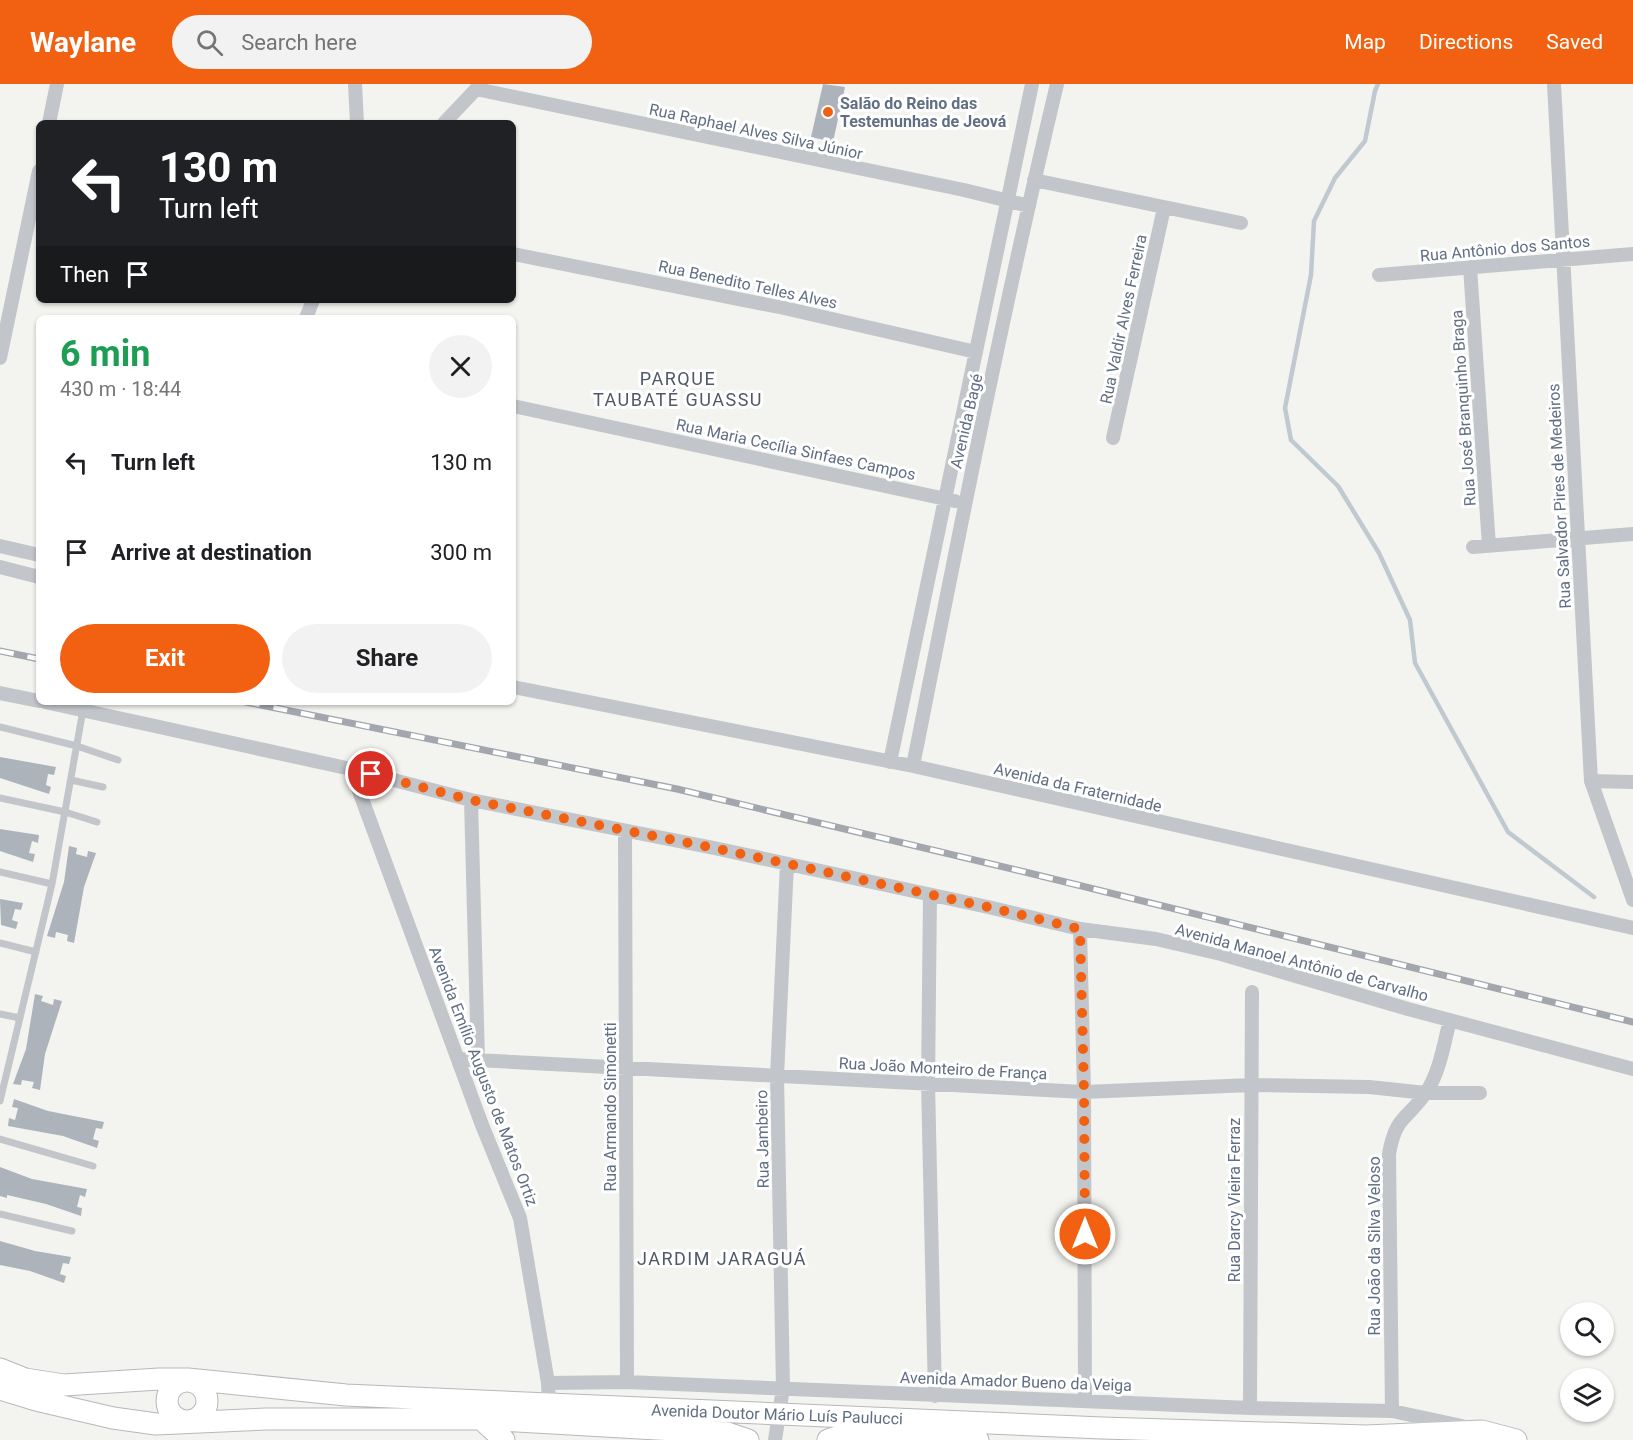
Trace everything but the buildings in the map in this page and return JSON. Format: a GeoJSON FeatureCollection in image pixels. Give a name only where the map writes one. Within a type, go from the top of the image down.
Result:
{"type":"FeatureCollection","features":[{"type":"Feature","properties":{"kind":"main road","name":"Avenida Doutor Mário Luís Paulucci"},"geometry":{"type":"LineString","coordinates":[[0,1369],[25,1379],[64,1385],[159,1378],[188,1379],[346,1395],[1090,1428],[1452,1437],[1482,1431]]}},
{"type":"Feature","properties":{"kind":"main road"},"geometry":{"type":"LineString","coordinates":[[188,1379],[201,1387],[206,1401],[201,1415],[188,1423],[175,1418],[167,1398],[174,1385],[188,1379]]}},
{"type":"Feature","properties":{"kind":"main road","name":"Avenida Doutor Mário Luís Paulucci"},"geometry":{"type":"LineString","coordinates":[[0,1389],[113,1418],[156,1424],[266,1419],[481,1419],[727,1433],[748,1440]]}},
{"type":"Feature","properties":{"kind":"main road"},"geometry":{"type":"LineString","coordinates":[[481,1419],[504,1440]]}},
{"type":"Feature","properties":{"kind":"main road"},"geometry":{"type":"LineString","coordinates":[[1482,1431],[1516,1440]]}},
{"type":"Feature","properties":{"kind":"main road","name":"Avenida Doutor Mário Luís Paulucci"},"geometry":{"type":"LineString","coordinates":[[828,1440],[846,1434],[978,1440]]}},
{"type":"Feature","properties":{"kind":"street"},"geometry":{"type":"LineString","coordinates":[[50,120],[57,84]]}},
{"type":"Feature","properties":{"kind":"street"},"geometry":{"type":"LineString","coordinates":[[355,84],[357,120]]}},
{"type":"Feature","properties":{"kind":"street","name":"Avenida Bagé"},"geometry":{"type":"LineString","coordinates":[[890,762],[947,499],[1032,84]]}},
{"type":"Feature","properties":{"kind":"street","name":"Avenida Bagé"},"geometry":{"type":"LineString","coordinates":[[913,766],[965,503],[1034,180],[1057,84]]}},
{"type":"Feature","properties":{"kind":"street","name":"Rua Salvador Pires de Medeiros"},"geometry":{"type":"LineString","coordinates":[[1554,84],[1592,781],[1633,900]]}},
{"type":"Feature","properties":{"kind":"street"},"geometry":{"type":"LineString","coordinates":[[447,120],[478,86]]}},
{"type":"Feature","properties":{"kind":"street","name":"Rua Raphael Alves Silva Júnior"},"geometry":{"type":"LineString","coordinates":[[478,86],[1029,206]]}},
{"type":"Feature","properties":{"kind":"street"},"geometry":{"type":"LineString","coordinates":[[1034,180],[1241,223]]}},
{"type":"Feature","properties":{"kind":"street"},"geometry":{"type":"LineString","coordinates":[[0,358],[36,185]]}},
{"type":"Feature","properties":{"kind":"street","name":"Rua Valdir Alves Ferreira"},"geometry":{"type":"LineString","coordinates":[[1113,438],[1164,208]]}},
{"type":"Feature","properties":{"kind":"street","name":"Rua Antônio dos Santos"},"geometry":{"type":"LineString","coordinates":[[1379,275],[1633,254]]}},
{"type":"Feature","properties":{"kind":"street","name":"Rua Benedito Telles Alves"},"geometry":{"type":"LineString","coordinates":[[516,255],[784,308],[976,352]]}},
{"type":"Feature","properties":{"kind":"street","name":"Rua José Branquinho Braga"},"geometry":{"type":"LineString","coordinates":[[1470,267],[1489,546]]}},
{"type":"Feature","properties":{"kind":"street","name":"Rua Maria Cecília Sinfaes Campos"},"geometry":{"type":"LineString","coordinates":[[516,407],[965,503]]}},
{"type":"Feature","properties":{"kind":"street"},"geometry":{"type":"LineString","coordinates":[[1473,548],[1577,537],[1633,534]]}},
{"type":"Feature","properties":{"kind":"street"},"geometry":{"type":"LineString","coordinates":[[0,546],[36,554]]}},
{"type":"Feature","properties":{"kind":"street"},"geometry":{"type":"LineString","coordinates":[[0,567],[36,576]]}},
{"type":"Feature","properties":{"kind":"street","name":"Avenida da Fraternidade"},"geometry":{"type":"LineString","coordinates":[[516,688],[913,766],[1633,928]]}},
{"type":"Feature","properties":{"kind":"street"},"geometry":{"type":"LineString","coordinates":[[0,693],[36,700]]}},
{"type":"Feature","properties":{"kind":"street","name":"Avenida Manoel Antônio de Carvalho"},"geometry":{"type":"LineString","coordinates":[[59,705],[351,769],[471,800],[787,864],[1080,929],[1156,939],[1221,954],[1450,1020],[1633,1069]]}},
{"type":"Feature","properties":{"kind":"street","name":"Avenida Emílio Augusto de Matos Ortiz"},"geometry":{"type":"LineString","coordinates":[[351,769],[482,1125],[520,1218],[548,1383],[549,1404]]}},
{"type":"Feature","properties":{"kind":"street"},"geometry":{"type":"LineString","coordinates":[[1592,781],[1633,782]]}},
{"type":"Feature","properties":{"kind":"street"},"geometry":{"type":"LineString","coordinates":[[471,800],[478,1060]]}},
{"type":"Feature","properties":{"kind":"street","name":"Rua Armando Simonetti"},"geometry":{"type":"LineString","coordinates":[[625,832],[627,1382]]}},
{"type":"Feature","properties":{"kind":"street","name":"Rua Jambeiro"},"geometry":{"type":"LineString","coordinates":[[775,1440],[783,1388],[777,1076],[787,864]]}},
{"type":"Feature","properties":{"kind":"street"},"geometry":{"type":"LineString","coordinates":[[930,896],[928,1083],[935,1396]]}},
{"type":"Feature","properties":{"kind":"street"},"geometry":{"type":"LineString","coordinates":[[1080,929],[1084,1092],[1085,1400]]}},
{"type":"Feature","properties":{"kind":"street","name":"Rua Darcy Vieira Ferraz"},"geometry":{"type":"LineString","coordinates":[[1250,1407],[1251,992]]}},
{"type":"Feature","properties":{"kind":"street","name":"Rua João da Silva Veloso"},"geometry":{"type":"LineString","coordinates":[[1392,1411],[1389,1154],[1393,1133],[1426,1093],[1435,1076],[1450,1020]]}},
{"type":"Feature","properties":{"kind":"street","name":"Rua João Monteiro de França"},"geometry":{"type":"LineString","coordinates":[[458,1059],[1084,1092],[1251,1085],[1369,1087],[1426,1093],[1480,1093]]}},
{"type":"Feature","properties":{"kind":"street","name":"Avenida Amador Bueno da Veiga"},"geometry":{"type":"LineString","coordinates":[[548,1383],[627,1382],[935,1396],[1392,1411],[1482,1431]]}},
{"type":"Feature","properties":{"kind":"lane"},"geometry":{"type":"LineString","coordinates":[[0,1101],[1,1089],[52,884],[83,710]]}},
{"type":"Feature","properties":{"kind":"lane"},"geometry":{"type":"LineString","coordinates":[[0,728],[77,746],[118,760]]}},
{"type":"Feature","properties":{"kind":"lane"},"geometry":{"type":"LineString","coordinates":[[71,780],[103,788]]}},
{"type":"Feature","properties":{"kind":"lane"},"geometry":{"type":"LineString","coordinates":[[0,798],[65,812],[97,822]]}},
{"type":"Feature","properties":{"kind":"lane"},"geometry":{"type":"LineString","coordinates":[[0,872],[52,884]]}},
{"type":"Feature","properties":{"kind":"lane"},"geometry":{"type":"LineString","coordinates":[[0,943],[36,952]]}},
{"type":"Feature","properties":{"kind":"lane"},"geometry":{"type":"LineString","coordinates":[[0,1014],[20,1018]]}},
{"type":"Feature","properties":{"kind":"lane"},"geometry":{"type":"LineString","coordinates":[[0,1139],[93,1166]]}},
{"type":"Feature","properties":{"kind":"lane"},"geometry":{"type":"LineString","coordinates":[[0,1214],[72,1231]]}},
{"type":"Feature","properties":{"kind":"waterway"},"geometry":{"type":"LineString","coordinates":[[1378,84],[1365,141],[1335,178],[1314,221],[1311,275],[1285,408],[1291,440],[1338,486],[1379,553],[1410,620],[1415,663],[1508,832],[1594,897]]}},
{"type":"Feature","properties":{"kind":"railway"},"geometry":{"type":"LineString","coordinates":[[0,651],[36,658]]}},
{"type":"Feature","properties":{"kind":"railway"},"geometry":{"type":"LineString","coordinates":[[261,705],[677,789],[1633,1022]]}},
{"type":"Feature","properties":{"kind":"place","name":"Salão do Reino das Testemunhas de Jeová"},"geometry":{"type":"Point","coordinates":[828,112]}},
{"type":"Feature","properties":{"kind":"district","name":"PARQUE TAUBATÉ GUASSU"},"geometry":{"type":"Point","coordinates":[678,389]}},
{"type":"Feature","properties":{"kind":"district","name":"JARDIM JARAGUÁ"},"geometry":{"type":"Point","coordinates":[722,1259]}},
{"type":"Feature","properties":{"kind":"route"},"geometry":{"type":"LineString","coordinates":[[371,774],[471,800],[714,848],[1080,929],[1085,1234]]}}]}
